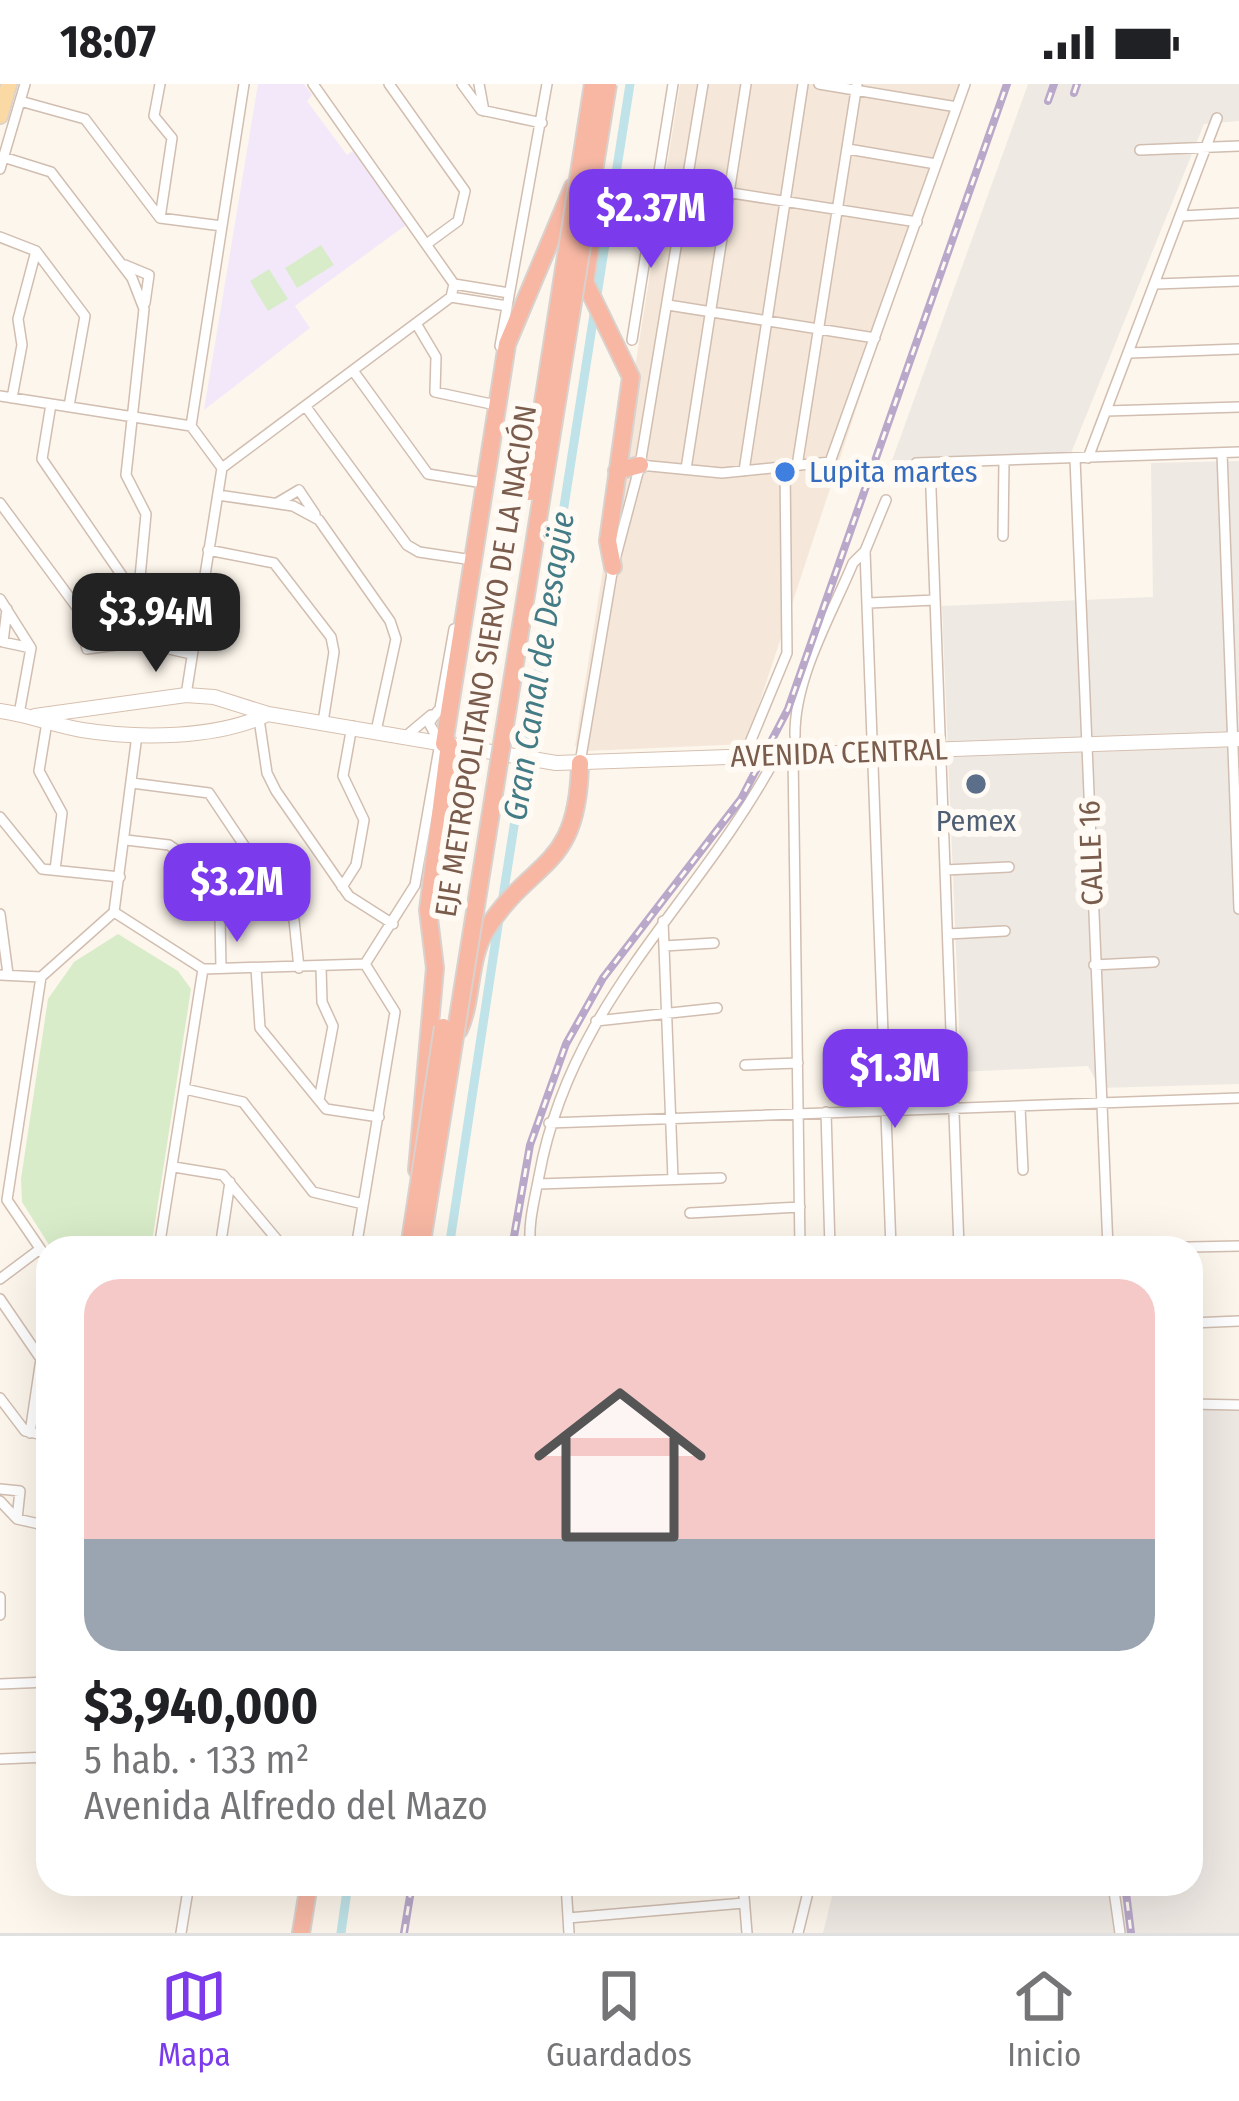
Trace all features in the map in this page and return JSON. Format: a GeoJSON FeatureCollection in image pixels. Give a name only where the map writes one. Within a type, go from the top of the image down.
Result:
{"type":"FeatureCollection","features":[{"type":"Feature","properties":{"kind":"highway","name":"EJE METROPOLITANO SIERVO DE LA NACIÓN"},"geometry":{"type":"LineString","coordinates":[[411,1236],[593,84]]}},
{"type":"Feature","properties":{"kind":"highway","name":"EJE METROPOLITANO SIERVO DE LA NACIÓN"},"geometry":{"type":"LineString","coordinates":[[423,1236],[608,84]]}},
{"type":"Feature","properties":{"kind":"highway"},"geometry":{"type":"LineString","coordinates":[[599,132],[598,193],[585,282],[631,377],[608,542],[613,567]]}},
{"type":"Feature","properties":{"kind":"highway"},"geometry":{"type":"LineString","coordinates":[[418,1183],[415,1152],[435,968],[428,910],[444,743],[501,380],[515,318],[579,171]]}},
{"type":"Feature","properties":{"kind":"highway"},"geometry":{"type":"LineString","coordinates":[[617,471],[640,465]]}},
{"type":"Feature","properties":{"kind":"highway"},"geometry":{"type":"LineString","coordinates":[[451,1048],[468,1011],[486,930],[552,860],[573,822],[580,763]]}},
{"type":"Feature","properties":{"kind":"highway"},"geometry":{"type":"LineString","coordinates":[[301,1933],[307,1896]]}},
{"type":"Feature","properties":{"kind":"highway"},"geometry":{"type":"LineString","coordinates":[[313,1933],[318,1896]]}},
{"type":"Feature","properties":{"kind":"main road"},"geometry":{"type":"LineString","coordinates":[[0,116],[10,84]]}},
{"type":"Feature","properties":{"kind":"street"},"geometry":{"type":"LineString","coordinates":[[25,84],[2,163],[51,172],[120,263],[149,275],[129,415],[127,479],[146,514],[139,588]]}},
{"type":"Feature","properties":{"kind":"street"},"geometry":{"type":"LineString","coordinates":[[160,84],[154,117],[172,138],[160,218]]}},
{"type":"Feature","properties":{"kind":"street"},"geometry":{"type":"LineString","coordinates":[[186,695],[221,468],[191,426],[244,84]]}},
{"type":"Feature","properties":{"kind":"street"},"geometry":{"type":"LineString","coordinates":[[221,468],[451,297],[454,284],[428,243],[314,84]]}},
{"type":"Feature","properties":{"kind":"street"},"geometry":{"type":"LineString","coordinates":[[389,84],[465,191],[458,221],[428,243]]}},
{"type":"Feature","properties":{"kind":"street"},"geometry":{"type":"LineString","coordinates":[[462,84],[484,111],[542,123]]}},
{"type":"Feature","properties":{"kind":"street"},"geometry":{"type":"LineString","coordinates":[[479,84],[484,111]]}},
{"type":"Feature","properties":{"kind":"street"},"geometry":{"type":"LineString","coordinates":[[365,964],[415,885],[444,743],[429,729],[440,708],[547,84]]}},
{"type":"Feature","properties":{"kind":"street"},"geometry":{"type":"LineString","coordinates":[[632,340],[673,84]]}},
{"type":"Feature","properties":{"kind":"street"},"geometry":{"type":"LineString","coordinates":[[580,763],[613,567],[640,465],[703,84]]}},
{"type":"Feature","properties":{"kind":"street"},"geometry":{"type":"LineString","coordinates":[[686,469],[746,84]]}},
{"type":"Feature","properties":{"kind":"street"},"geometry":{"type":"LineString","coordinates":[[744,471],[803,84]]}},
{"type":"Feature","properties":{"kind":"street"},"geometry":{"type":"LineString","coordinates":[[819,84],[957,107]]}},
{"type":"Feature","properties":{"kind":"street"},"geometry":{"type":"LineString","coordinates":[[914,98],[915,84]]}},
{"type":"Feature","properties":{"kind":"street"},"geometry":{"type":"LineString","coordinates":[[640,465],[744,471],[830,462],[965,84]]}},
{"type":"Feature","properties":{"kind":"street"},"geometry":{"type":"LineString","coordinates":[[797,466],[857,87]]}},
{"type":"Feature","properties":{"kind":"street"},"geometry":{"type":"LineString","coordinates":[[20,101],[85,119],[160,218],[222,226]]}},
{"type":"Feature","properties":{"kind":"street"},"geometry":{"type":"LineString","coordinates":[[1088,458],[1217,118]]}},
{"type":"Feature","properties":{"kind":"street"},"geometry":{"type":"LineString","coordinates":[[1140,150],[1239,146]]}},
{"type":"Feature","properties":{"kind":"street"},"geometry":{"type":"LineString","coordinates":[[848,149],[936,164]]}},
{"type":"Feature","properties":{"kind":"street"},"geometry":{"type":"LineString","coordinates":[[687,186],[917,222]]}},
{"type":"Feature","properties":{"kind":"street"},"geometry":{"type":"LineString","coordinates":[[141,198],[164,197]]}},
{"type":"Feature","properties":{"kind":"street"},"geometry":{"type":"LineString","coordinates":[[1180,216],[1239,213]]}},
{"type":"Feature","properties":{"kind":"street"},"geometry":{"type":"LineString","coordinates":[[0,237],[36,251],[86,321],[70,406]]}},
{"type":"Feature","properties":{"kind":"street"},"geometry":{"type":"LineString","coordinates":[[36,251],[17,320],[22,345],[6,397],[191,426]]}},
{"type":"Feature","properties":{"kind":"street"},"geometry":{"type":"LineString","coordinates":[[1156,284],[1239,281]]}},
{"type":"Feature","properties":{"kind":"street"},"geometry":{"type":"LineString","coordinates":[[454,284],[509,292]]}},
{"type":"Feature","properties":{"kind":"street"},"geometry":{"type":"LineString","coordinates":[[451,297],[507,306]]}},
{"type":"Feature","properties":{"kind":"street"},"geometry":{"type":"LineString","coordinates":[[668,305],[875,338]]}},
{"type":"Feature","properties":{"kind":"street"},"geometry":{"type":"LineString","coordinates":[[417,326],[436,357],[434,392],[490,404]]}},
{"type":"Feature","properties":{"kind":"street"},"geometry":{"type":"LineString","coordinates":[[1130,353],[1239,349]]}},
{"type":"Feature","properties":{"kind":"street"},"geometry":{"type":"LineString","coordinates":[[355,372],[428,474],[477,482]]}},
{"type":"Feature","properties":{"kind":"street"},"geometry":{"type":"LineString","coordinates":[[51,404],[42,459],[125,580],[139,588],[200,596]]}},
{"type":"Feature","properties":{"kind":"street"},"geometry":{"type":"LineString","coordinates":[[306,407],[406,545],[418,552],[466,559]]}},
{"type":"Feature","properties":{"kind":"street"},"geometry":{"type":"LineString","coordinates":[[1106,411],[1239,407]]}},
{"type":"Feature","properties":{"kind":"street"},"geometry":{"type":"LineString","coordinates":[[916,463],[1239,452]]}},
{"type":"Feature","properties":{"kind":"street"},"geometry":{"type":"LineString","coordinates":[[1222,453],[1239,910]]}},
{"type":"Feature","properties":{"kind":"street","name":"CALLE 16"},"geometry":{"type":"LineString","coordinates":[[1076,459],[1107,1236]]}},
{"type":"Feature","properties":{"kind":"street"},"geometry":{"type":"LineString","coordinates":[[1003,536],[1004,461]]}},
{"type":"Feature","properties":{"kind":"street"},"geometry":{"type":"LineString","coordinates":[[930,463],[958,1236]]}},
{"type":"Feature","properties":{"kind":"street"},"geometry":{"type":"LineString","coordinates":[[745,757],[787,653],[785,468]]}},
{"type":"Feature","properties":{"kind":"street"},"geometry":{"type":"LineString","coordinates":[[277,503],[300,491],[396,634],[376,730]]}},
{"type":"Feature","properties":{"kind":"street"},"geometry":{"type":"LineString","coordinates":[[218,495],[277,503],[320,520]]}},
{"type":"Feature","properties":{"kind":"street"},"geometry":{"type":"LineString","coordinates":[[795,736],[794,712],[804,683],[853,562],[865,551],[886,500]]}},
{"type":"Feature","properties":{"kind":"street"},"geometry":{"type":"LineString","coordinates":[[0,503],[95,632],[129,644],[191,654]]}},
{"type":"Feature","properties":{"kind":"street"},"geometry":{"type":"LineString","coordinates":[[208,550],[274,563],[331,637],[334,652],[323,722]]}},
{"type":"Feature","properties":{"kind":"street"},"geometry":{"type":"LineString","coordinates":[[865,551],[891,1236]]}},
{"type":"Feature","properties":{"kind":"street"},"geometry":{"type":"LineString","coordinates":[[117,567],[141,563]]}},
{"type":"Feature","properties":{"kind":"street"},"geometry":{"type":"LineString","coordinates":[[869,603],[935,600]]}},
{"type":"Feature","properties":{"kind":"street"},"geometry":{"type":"LineString","coordinates":[[4,604],[3,642],[31,649]]}},
{"type":"Feature","properties":{"kind":"street"},"geometry":{"type":"LineString","coordinates":[[4,604],[31,649],[39,771],[62,813],[55,870]]}},
{"type":"Feature","properties":{"kind":"street"},"geometry":{"type":"LineString","coordinates":[[76,610],[87,650],[129,644]]}},
{"type":"Feature","properties":{"kind":"street"},"geometry":{"type":"LineString","coordinates":[[37,717],[186,695],[214,697],[263,716]]}},
{"type":"Feature","properties":{"kind":"street"},"geometry":{"type":"LineString","coordinates":[[214,697],[224,712],[216,728]]}},
{"type":"Feature","properties":{"kind":"street"},"geometry":{"type":"LineString","coordinates":[[98,733],[96,716],[104,707]]}},
{"type":"Feature","properties":{"kind":"street"},"geometry":{"type":"LineString","coordinates":[[406,736],[440,708]]}},
{"type":"Feature","properties":{"kind":"street"},"geometry":{"type":"LineString","coordinates":[[0,711],[98,733],[137,735],[216,728],[263,716]]}},
{"type":"Feature","properties":{"kind":"street"},"geometry":{"type":"LineString","coordinates":[[263,716],[270,781],[342,887],[393,924]]}},
{"type":"Feature","properties":{"kind":"street","name":"AVENIDA CENTRAL"},"geometry":{"type":"LineString","coordinates":[[263,716],[580,763],[1236,740]]}},
{"type":"Feature","properties":{"kind":"street"},"geometry":{"type":"LineString","coordinates":[[342,887],[356,865],[364,820],[343,776],[352,726]]}},
{"type":"Feature","properties":{"kind":"street"},"geometry":{"type":"LineString","coordinates":[[36,1244],[3,1203],[41,977],[114,912],[137,735]]}},
{"type":"Feature","properties":{"kind":"street"},"geometry":{"type":"LineString","coordinates":[[532,1236],[549,1123],[596,1021],[785,755]]}},
{"type":"Feature","properties":{"kind":"street"},"geometry":{"type":"LineString","coordinates":[[785,755],[800,1236]]}},
{"type":"Feature","properties":{"kind":"street"},"geometry":{"type":"LineString","coordinates":[[132,783],[209,793],[294,920],[299,968]]}},
{"type":"Feature","properties":{"kind":"street"},"geometry":{"type":"LineString","coordinates":[[0,817],[35,865],[120,877]]}},
{"type":"Feature","properties":{"kind":"street"},"geometry":{"type":"LineString","coordinates":[[126,840],[169,844],[182,854],[220,916],[221,968]]}},
{"type":"Feature","properties":{"kind":"street"},"geometry":{"type":"LineString","coordinates":[[945,870],[1010,867]]}},
{"type":"Feature","properties":{"kind":"street"},"geometry":{"type":"LineString","coordinates":[[114,912],[203,969],[365,964]]}},
{"type":"Feature","properties":{"kind":"street"},"geometry":{"type":"LineString","coordinates":[[0,914],[4,975],[41,977]]}},
{"type":"Feature","properties":{"kind":"street"},"geometry":{"type":"LineString","coordinates":[[663,921],[673,1179]]}},
{"type":"Feature","properties":{"kind":"street"},"geometry":{"type":"LineString","coordinates":[[948,934],[1005,931]]}},
{"type":"Feature","properties":{"kind":"street"},"geometry":{"type":"LineString","coordinates":[[664,946],[714,944]]}},
{"type":"Feature","properties":{"kind":"street"},"geometry":{"type":"LineString","coordinates":[[1094,964],[1154,962]]}},
{"type":"Feature","properties":{"kind":"street"},"geometry":{"type":"LineString","coordinates":[[358,1236],[395,1012],[365,964]]}},
{"type":"Feature","properties":{"kind":"street"},"geometry":{"type":"LineString","coordinates":[[319,1100],[333,1026],[322,1003],[321,967]]}},
{"type":"Feature","properties":{"kind":"street"},"geometry":{"type":"LineString","coordinates":[[256,968],[260,1028],[319,1100],[329,1112],[379,1117]]}},
{"type":"Feature","properties":{"kind":"street"},"geometry":{"type":"LineString","coordinates":[[162,1236],[203,969]]}},
{"type":"Feature","properties":{"kind":"street"},"geometry":{"type":"LineString","coordinates":[[596,1021],[717,1008]]}},
{"type":"Feature","properties":{"kind":"street"},"geometry":{"type":"LineString","coordinates":[[745,1065],[798,1064]]}},
{"type":"Feature","properties":{"kind":"street"},"geometry":{"type":"LineString","coordinates":[[185,1088],[243,1102],[313,1192],[363,1204]]}},
{"type":"Feature","properties":{"kind":"street"},"geometry":{"type":"LineString","coordinates":[[549,1123],[1239,1098]]}},
{"type":"Feature","properties":{"kind":"street"},"geometry":{"type":"LineString","coordinates":[[1020,1107],[1023,1170]]}},
{"type":"Feature","properties":{"kind":"street"},"geometry":{"type":"LineString","coordinates":[[826,1112],[830,1236]]}},
{"type":"Feature","properties":{"kind":"street"},"geometry":{"type":"LineString","coordinates":[[0,1157],[14,1159]]}},
{"type":"Feature","properties":{"kind":"street"},"geometry":{"type":"LineString","coordinates":[[174,1167],[220,1174],[274,1236]]}},
{"type":"Feature","properties":{"kind":"street"},"geometry":{"type":"LineString","coordinates":[[538,1184],[721,1178]]}},
{"type":"Feature","properties":{"kind":"street"},"geometry":{"type":"LineString","coordinates":[[222,1236],[230,1182]]}},
{"type":"Feature","properties":{"kind":"street"},"geometry":{"type":"LineString","coordinates":[[690,1213],[800,1207]]}},
{"type":"Feature","properties":{"kind":"street"},"geometry":{"type":"LineString","coordinates":[[1203,1247],[1239,1246]]}},
{"type":"Feature","properties":{"kind":"street"},"geometry":{"type":"LineString","coordinates":[[0,1279],[36,1252]]}},
{"type":"Feature","properties":{"kind":"street"},"geometry":{"type":"LineString","coordinates":[[0,1299],[36,1353]]}},
{"type":"Feature","properties":{"kind":"street"},"geometry":{"type":"LineString","coordinates":[[1203,1322],[1239,1321]]}},
{"type":"Feature","properties":{"kind":"street"},"geometry":{"type":"LineString","coordinates":[[30,1433],[36,1389]]}},
{"type":"Feature","properties":{"kind":"street"},"geometry":{"type":"LineString","coordinates":[[0,1398],[36,1434]]}},
{"type":"Feature","properties":{"kind":"street"},"geometry":{"type":"LineString","coordinates":[[1203,1404],[1239,1405]]}},
{"type":"Feature","properties":{"kind":"street"},"geometry":{"type":"LineString","coordinates":[[0,1490],[20,1491],[17,1519]]}},
{"type":"Feature","properties":{"kind":"street"},"geometry":{"type":"LineString","coordinates":[[0,1501],[17,1519],[36,1523]]}},
{"type":"Feature","properties":{"kind":"street"},"geometry":{"type":"LineString","coordinates":[[0,1597],[0,1615]]}},
{"type":"Feature","properties":{"kind":"street"},"geometry":{"type":"LineString","coordinates":[[0,1684],[36,1682]]}},
{"type":"Feature","properties":{"kind":"street"},"geometry":{"type":"LineString","coordinates":[[0,1759],[36,1758]]}},
{"type":"Feature","properties":{"kind":"street"},"geometry":{"type":"LineString","coordinates":[[182,1933],[187,1896]]}},
{"type":"Feature","properties":{"kind":"street"},"geometry":{"type":"LineString","coordinates":[[567,1896],[569,1933]]}},
{"type":"Feature","properties":{"kind":"street"},"geometry":{"type":"LineString","coordinates":[[744,1896],[747,1933]]}},
{"type":"Feature","properties":{"kind":"street"},"geometry":{"type":"LineString","coordinates":[[798,1933],[807,1896]]}},
{"type":"Feature","properties":{"kind":"street"},"geometry":{"type":"LineString","coordinates":[[1115,1896],[1120,1933]]}},
{"type":"Feature","properties":{"kind":"street"},"geometry":{"type":"LineString","coordinates":[[568,1918],[745,1903]]}},
{"type":"Feature","properties":{"kind":"shaded area"},"geometry":{"type":"Polygon","coordinates":[[[258,84],[304,84],[312,95],[307,101],[347,155],[353,151],[406,225],[295,306],[310,328],[204,410],[258,84]]]}},
{"type":"Feature","properties":{"kind":"shaded area"},"geometry":{"type":"Polygon","coordinates":[[[680,84],[963,84],[746,744],[587,751],[575,746],[680,84]]]}},
{"type":"Feature","properties":{"kind":"shaded area"},"geometry":{"type":"Polygon","coordinates":[[[1028,84],[1239,84],[1239,121],[1204,124],[1069,458],[890,466],[1028,84]]]}},
{"type":"Feature","properties":{"kind":"shaded area"},"geometry":{"type":"Polygon","coordinates":[[[1239,461],[1239,1084],[1100,1088],[1088,1066],[961,1072],[942,606],[1153,597],[1151,463],[1239,461]]]}},
{"type":"Feature","properties":{"kind":"shaded area"},"geometry":{"type":"Polygon","coordinates":[[[1203,1410],[1239,1410],[1239,1933],[823,1933],[832,1896],[1203,1896],[1203,1410]]]}},
{"type":"Feature","properties":{"kind":"green space"},"geometry":{"type":"Polygon","coordinates":[[[321,245],[334,265],[297,288],[285,268],[321,245]]]}},
{"type":"Feature","properties":{"kind":"green space"},"geometry":{"type":"Polygon","coordinates":[[[269,269],[288,299],[268,311],[250,281],[269,269]]]}},
{"type":"Feature","properties":{"kind":"green space"},"geometry":{"type":"Polygon","coordinates":[[[118,934],[178,971],[191,989],[153,1236],[43,1236],[22,1202],[21,1179],[48,999],[74,962],[118,934]]]}},
{"type":"Feature","properties":{"kind":"waterway","name":"Gran Canal de Desagüe"},"geometry":{"type":"LineString","coordinates":[[502,903],[630,84]]}},
{"type":"Feature","properties":{"kind":"waterway","name":"Gran Canal de Desagüe"},"geometry":{"type":"LineString","coordinates":[[451,1236],[499,919]]}},
{"type":"Feature","properties":{"kind":"waterway","name":"Gran Canal de Desagüe"},"geometry":{"type":"LineString","coordinates":[[341,1933],[346,1896]]}},
{"type":"Feature","properties":{"kind":"railway"},"geometry":{"type":"LineString","coordinates":[[514,1236],[530,1145],[566,1044],[603,978],[741,799],[788,709],[1007,84]]}},
{"type":"Feature","properties":{"kind":"railway"},"geometry":{"type":"LineString","coordinates":[[1048,101],[1054,84]]}},
{"type":"Feature","properties":{"kind":"railway"},"geometry":{"type":"LineString","coordinates":[[1074,93],[1077,84]]}},
{"type":"Feature","properties":{"kind":"railway"},"geometry":{"type":"LineString","coordinates":[[404,1933],[410,1896]]}},
{"type":"Feature","properties":{"kind":"railway"},"geometry":{"type":"LineString","coordinates":[[1126,1896],[1131,1933]]}},
{"type":"Feature","properties":{"kind":"place","name":"Lupita martes"},"geometry":{"type":"Point","coordinates":[785,472]}},
{"type":"Feature","properties":{"kind":"place","name":"Pemex"},"geometry":{"type":"Point","coordinates":[976,784]}}]}
